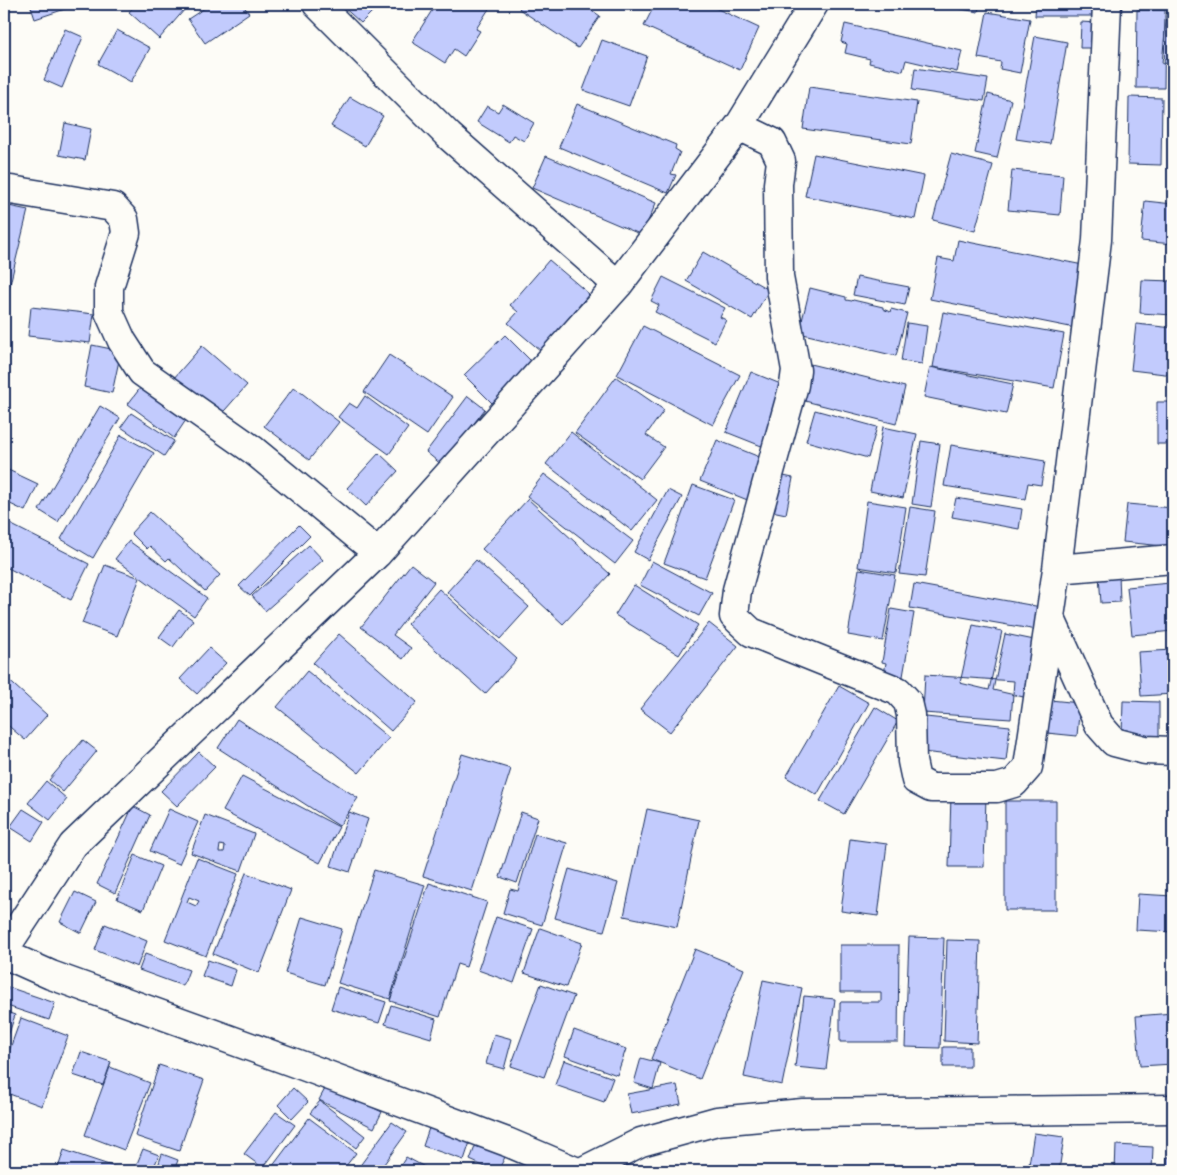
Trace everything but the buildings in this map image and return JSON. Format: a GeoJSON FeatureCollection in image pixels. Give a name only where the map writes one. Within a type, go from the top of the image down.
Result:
{"type":"FeatureCollection","features":[{"type":"Feature","properties":{"kind":"street"},"geometry":{"type":"LineString","coordinates":[[317,4],[449,136],[618,285]]}},
{"type":"Feature","properties":{"kind":"street"},"geometry":{"type":"LineString","coordinates":[[576,1171],[498,1138],[51,975],[4,952],[73,845],[378,553],[618,285],[739,126],[814,4]]}},
{"type":"Feature","properties":{"kind":"street"},"geometry":{"type":"LineString","coordinates":[[739,126],[772,142],[781,161],[778,184],[779,277],[796,370],[794,385],[737,590],[734,616],[751,632],[898,691],[908,702],[911,715],[912,761],[916,780],[932,788],[997,788],[1014,783],[1028,767],[1058,569],[1097,240],[1107,4]]}},
{"type":"Feature","properties":{"kind":"street"},"geometry":{"type":"LineString","coordinates":[[4,190],[113,207],[124,220],[126,233],[109,287],[109,312],[122,341],[142,372],[253,450],[378,553]]}},
{"type":"Feature","properties":{"kind":"street"},"geometry":{"type":"LineString","coordinates":[[1058,569],[1173,559]]}},
{"type":"Feature","properties":{"kind":"street"},"geometry":{"type":"LineString","coordinates":[[1050,618],[1099,725],[1114,742],[1145,750],[1173,751]]}},
{"type":"Feature","properties":{"kind":"street"},"geometry":{"type":"LineString","coordinates":[[583,1171],[640,1142],[717,1122],[803,1113],[1173,1109]]}}]}
